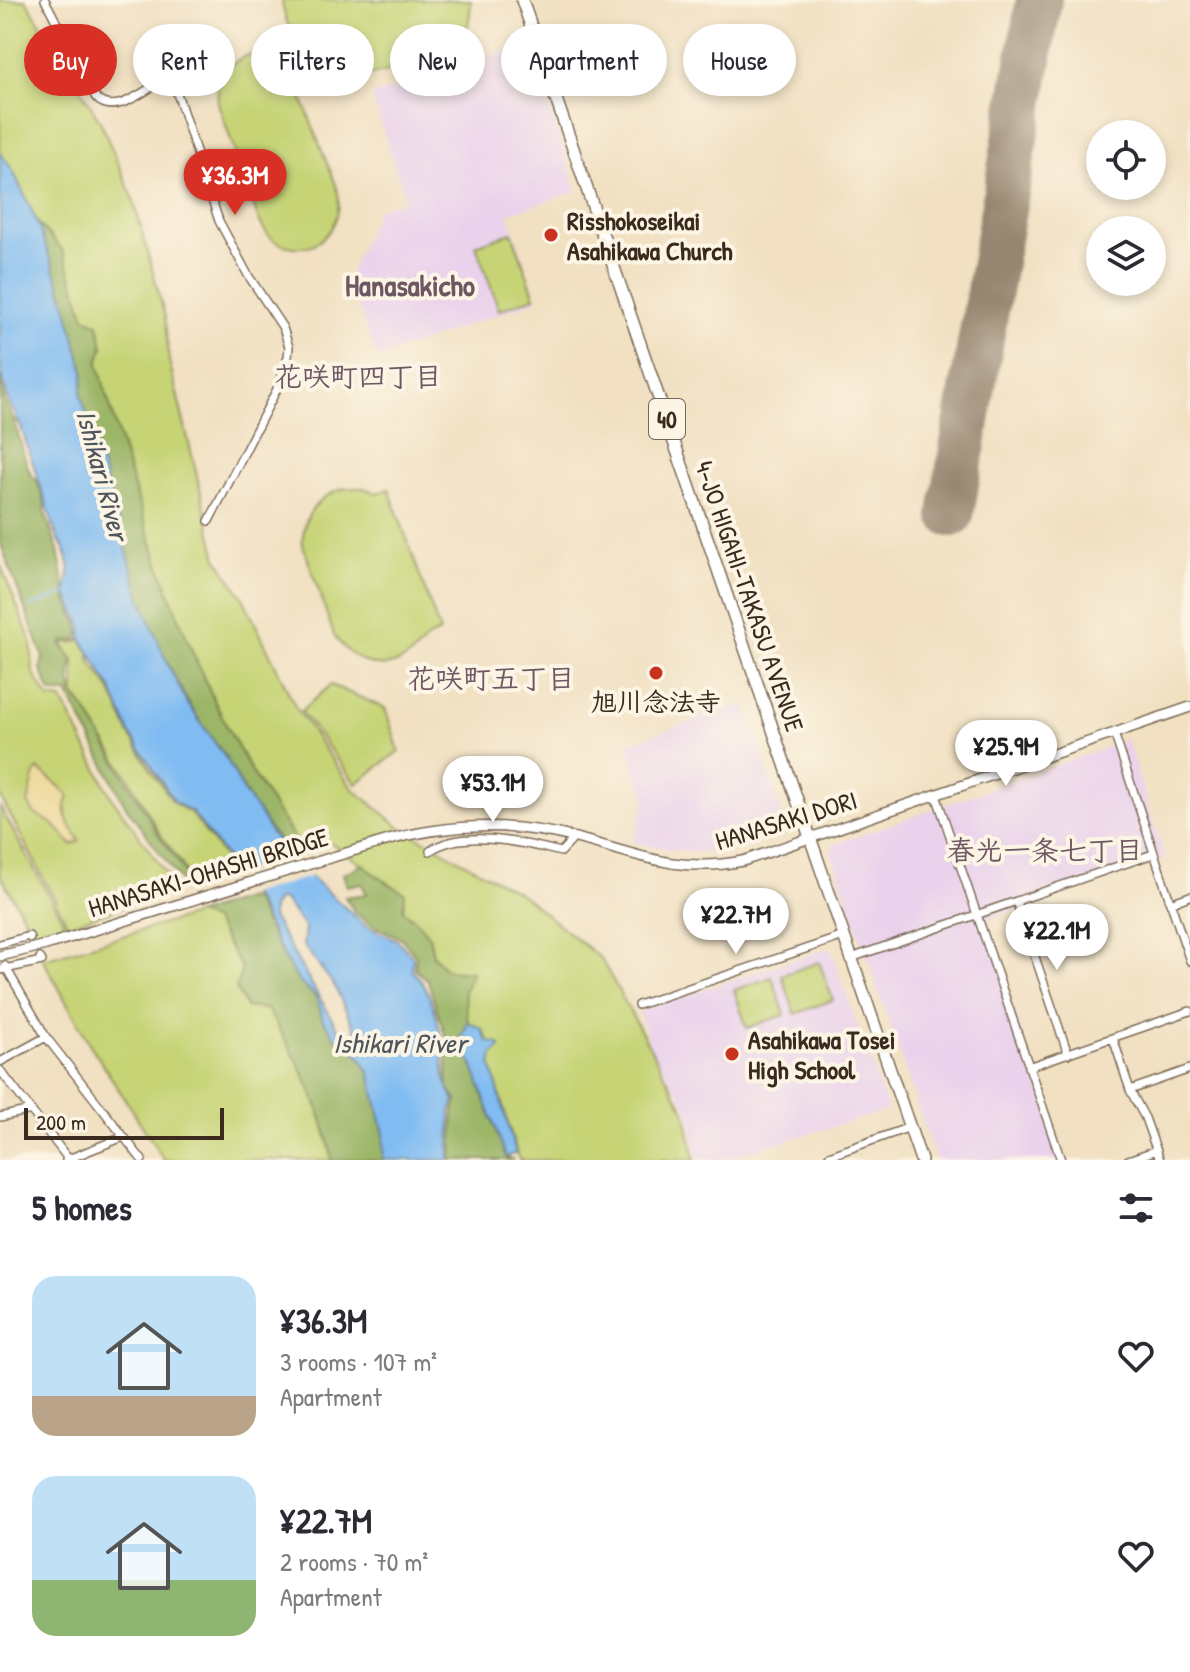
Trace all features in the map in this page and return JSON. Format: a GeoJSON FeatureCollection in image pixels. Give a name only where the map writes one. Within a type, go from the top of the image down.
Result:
{"type":"FeatureCollection","features":[{"type":"Feature","properties":{"kind":"highway","name":"4-JO HIGAHI-TAKASU AVENUE"},"geometry":{"type":"LineString","coordinates":[[522,0],[921,1160]]}},
{"type":"Feature","properties":{"kind":"street"},"geometry":{"type":"LineString","coordinates":[[45,0],[101,103],[109,106],[120,104],[165,79],[174,84],[219,221],[287,338],[288,357],[277,389],[209,521]]}},
{"type":"Feature","properties":{"kind":"street","name":"HANASAKI DORI"},"geometry":{"type":"LineString","coordinates":[[382,842],[432,829],[469,825],[512,827],[574,838],[658,862],[701,867],[743,861],[1190,707]]}},
{"type":"Feature","properties":{"kind":"street"},"geometry":{"type":"LineString","coordinates":[[1114,733],[1190,961]]}},
{"type":"Feature","properties":{"kind":"street"},"geometry":{"type":"LineString","coordinates":[[936,795],[1061,1160]]}},
{"type":"Feature","properties":{"kind":"street"},"geometry":{"type":"LineString","coordinates":[[430,851],[450,842],[492,840],[527,843],[561,852],[574,838]]}},
{"type":"Feature","properties":{"kind":"street","name":"HANASAKI-OHASHI BRIDGE"},"geometry":{"type":"LineString","coordinates":[[3,965],[46,945],[382,842]]}},
{"type":"Feature","properties":{"kind":"street"},"geometry":{"type":"LineString","coordinates":[[851,958],[1153,854]]}},
{"type":"Feature","properties":{"kind":"street"},"geometry":{"type":"LineString","coordinates":[[1170,903],[1190,896]]}},
{"type":"Feature","properties":{"kind":"street"},"geometry":{"type":"LineString","coordinates":[[1016,901],[1068,1054]]}},
{"type":"Feature","properties":{"kind":"street"},"geometry":{"type":"LineString","coordinates":[[638,1005],[844,936]]}},
{"type":"Feature","properties":{"kind":"street"},"geometry":{"type":"LineString","coordinates":[[0,944],[30,938]]}},
{"type":"Feature","properties":{"kind":"street"},"geometry":{"type":"LineString","coordinates":[[40,958],[42,961],[3,965],[46,1037],[142,1160]]}},
{"type":"Feature","properties":{"kind":"street"},"geometry":{"type":"LineString","coordinates":[[1028,1067],[1190,1011]]}},
{"type":"Feature","properties":{"kind":"street"},"geometry":{"type":"LineString","coordinates":[[0,1062],[46,1037]]}},
{"type":"Feature","properties":{"kind":"street"},"geometry":{"type":"LineString","coordinates":[[1113,1038],[1130,1090],[1160,1160]]}},
{"type":"Feature","properties":{"kind":"street"},"geometry":{"type":"LineString","coordinates":[[1130,1090],[1190,1069]]}},
{"type":"Feature","properties":{"kind":"street"},"geometry":{"type":"LineString","coordinates":[[0,1070],[67,1160],[123,1137]]}},
{"type":"Feature","properties":{"kind":"street"},"geometry":{"type":"LineString","coordinates":[[0,1117],[31,1110]]}},
{"type":"Feature","properties":{"kind":"street"},"geometry":{"type":"LineString","coordinates":[[825,1160],[910,1127]]}},
{"type":"Feature","properties":{"kind":"street"},"geometry":{"type":"LineString","coordinates":[[1128,1160],[1157,1150]]}},
{"type":"Feature","properties":{"kind":"shaded area"},"geometry":{"type":"Polygon","coordinates":[[[501,53],[501,96],[545,96],[577,191],[508,214],[537,300],[377,358],[347,279],[378,209],[406,200],[372,96],[390,90],[390,96],[485,96],[485,58],[501,53]]]}},
{"type":"Feature","properties":{"kind":"shaded area"},"geometry":{"type":"Polygon","coordinates":[[[745,703],[787,830],[784,837],[712,853],[673,850],[633,842],[646,800],[627,744],[745,703]]]}},
{"type":"Feature","properties":{"kind":"shaded area"},"geometry":{"type":"Polygon","coordinates":[[[1127,740],[1165,858],[985,920],[1063,1160],[936,1160],[831,852],[833,845],[1127,740]]]}},
{"type":"Feature","properties":{"kind":"shaded area","name":"Asahikawa Tosei High School"},"geometry":{"type":"Polygon","coordinates":[[[830,948],[888,1110],[721,1160],[698,1160],[687,1108],[651,1048],[639,1011],[830,948]]]}},
{"type":"Feature","properties":{"kind":"green space"},"geometry":{"type":"Polygon","coordinates":[[[0,0],[26,0],[41,24],[24,24],[24,96],[85,96],[100,121],[133,198],[165,317],[169,361],[217,558],[242,596],[296,708],[352,788],[400,827],[521,894],[601,959],[685,1111],[695,1160],[519,1160],[491,1065],[499,1045],[490,1043],[482,1029],[468,1022],[464,992],[433,955],[429,936],[416,920],[403,911],[404,893],[327,841],[302,849],[255,777],[200,671],[161,570],[97,364],[103,347],[85,317],[63,251],[37,222],[13,171],[0,152],[0,0]]]}},
{"type":"Feature","properties":{"kind":"green space"},"geometry":{"type":"Polygon","coordinates":[[[282,0],[471,0],[468,24],[390,24],[390,70],[374,74],[374,24],[288,24],[282,0]]]}},
{"type":"Feature","properties":{"kind":"green space"},"geometry":{"type":"Polygon","coordinates":[[[251,55],[251,96],[301,96],[336,184],[339,203],[334,223],[314,244],[294,247],[281,244],[268,234],[258,218],[218,103],[218,96],[235,96],[235,62],[251,55]]]}},
{"type":"Feature","properties":{"kind":"green space"},"geometry":{"type":"Polygon","coordinates":[[[37,222],[63,251],[85,317],[98,324],[103,347],[98,364],[128,467],[161,570],[201,671],[249,767],[302,849],[288,850],[263,820],[185,697],[153,630],[109,496],[81,395],[84,372],[63,294],[37,222]]]}},
{"type":"Feature","properties":{"kind":"green space"},"geometry":{"type":"Polygon","coordinates":[[[512,232],[535,297],[499,310],[476,245],[512,232]]]}},
{"type":"Feature","properties":{"kind":"green space"},"geometry":{"type":"Polygon","coordinates":[[[0,375],[5,401],[15,423],[26,463],[45,503],[67,600],[78,624],[80,634],[76,640],[63,641],[61,645],[72,659],[70,681],[73,695],[84,707],[159,835],[180,864],[190,884],[185,887],[125,805],[68,693],[51,693],[41,669],[43,656],[0,542],[0,375]]]}},
{"type":"Feature","properties":{"kind":"green space"},"geometry":{"type":"Polygon","coordinates":[[[347,488],[364,488],[377,493],[389,489],[440,632],[427,639],[411,655],[390,665],[358,659],[334,635],[303,545],[305,525],[313,508],[328,495],[347,488]]]}},
{"type":"Feature","properties":{"kind":"green space"},"geometry":{"type":"Polygon","coordinates":[[[0,564],[31,641],[33,672],[48,698],[62,700],[112,798],[177,889],[68,925],[0,796],[0,564]]]}},
{"type":"Feature","properties":{"kind":"green space"},"geometry":{"type":"Polygon","coordinates":[[[80,639],[89,652],[91,662],[110,689],[129,733],[149,767],[174,803],[191,813],[235,872],[192,884],[74,693],[74,660],[63,645],[80,639]]]}},
{"type":"Feature","properties":{"kind":"green space"},"geometry":{"type":"Polygon","coordinates":[[[331,685],[385,708],[399,751],[356,784],[301,711],[331,685]]]}},
{"type":"Feature","properties":{"kind":"green space"},"geometry":{"type":"Polygon","coordinates":[[[0,807],[67,928],[33,934],[0,874],[0,807]]]}},
{"type":"Feature","properties":{"kind":"green space"},"geometry":{"type":"Polygon","coordinates":[[[363,864],[405,893],[403,911],[416,920],[429,936],[433,955],[446,970],[472,972],[464,992],[468,1022],[462,1037],[506,1157],[514,1160],[452,1160],[457,1100],[448,1088],[446,1037],[428,981],[415,968],[416,955],[401,938],[371,925],[355,912],[345,897],[367,894],[361,883],[347,886],[343,874],[363,864]]]}},
{"type":"Feature","properties":{"kind":"green space"},"geometry":{"type":"Polygon","coordinates":[[[252,897],[288,965],[301,984],[316,996],[323,1020],[341,1044],[358,1054],[370,1074],[384,1134],[383,1160],[332,1160],[315,1100],[288,1045],[267,1009],[246,1007],[236,989],[242,969],[214,921],[198,914],[252,897]]]}},
{"type":"Feature","properties":{"kind":"green space"},"geometry":{"type":"Polygon","coordinates":[[[198,914],[214,921],[242,969],[236,989],[246,1007],[267,1009],[288,1045],[315,1100],[332,1160],[164,1160],[89,1043],[43,959],[198,914]]]}},
{"type":"Feature","properties":{"kind":"green space"},"geometry":{"type":"Polygon","coordinates":[[[819,962],[833,1000],[795,1014],[782,975],[819,962]]]}},
{"type":"Feature","properties":{"kind":"green space"},"geometry":{"type":"Polygon","coordinates":[[[772,977],[785,1015],[747,1028],[734,990],[772,977]]]}},
{"type":"Feature","properties":{"kind":"sand"},"geometry":{"type":"Polygon","coordinates":[[[38,769],[69,797],[66,815],[80,841],[72,845],[53,824],[34,813],[28,803],[38,769]]]}},
{"type":"Feature","properties":{"kind":"water","name":"Ishikari River"},"geometry":{"type":"Polygon","coordinates":[[[0,152],[13,171],[37,222],[63,294],[84,372],[81,395],[140,596],[165,658],[186,701],[229,763],[272,835],[312,878],[367,927],[397,940],[413,957],[412,970],[423,984],[435,1011],[445,1079],[455,1100],[451,1111],[450,1160],[383,1160],[384,1134],[370,1074],[358,1054],[341,1044],[323,1020],[316,996],[301,984],[288,965],[256,901],[234,868],[192,812],[175,802],[130,733],[111,688],[81,638],[82,627],[68,597],[70,568],[65,550],[58,539],[21,427],[7,397],[0,364],[0,152]],[[277,900],[272,908],[272,917],[344,1039],[355,1041],[358,1036],[334,985],[303,945],[305,928],[284,900],[277,900]]]}},
{"type":"Feature","properties":{"kind":"water"},"geometry":{"type":"Polygon","coordinates":[[[468,1022],[482,1029],[487,1041],[499,1044],[491,1065],[516,1153],[506,1157],[462,1037],[468,1022]]]}},
{"type":"Feature","properties":{"kind":"pier"},"geometry":{"type":"Polygon","coordinates":[[[297,855],[315,875],[246,896],[233,874],[297,855]]]}},
{"type":"Feature","properties":{"kind":"waterway"},"geometry":{"type":"LineString","coordinates":[[29,607],[69,592]]}},
{"type":"Feature","properties":{"kind":"runway"},"geometry":{"type":"LineString","coordinates":[[951,514],[1039,0]]}},
{"type":"Feature","properties":{"kind":"place","name":"Risshokoseikai Asahikawa Church"},"geometry":{"type":"Point","coordinates":[551,235]}},
{"type":"Feature","properties":{"kind":"place","name":"旭川念法寺"},"geometry":{"type":"Point","coordinates":[656,673]}},
{"type":"Feature","properties":{"kind":"place","name":"Asahikawa Tosei High School"},"geometry":{"type":"Point","coordinates":[732,1054]}},
{"type":"Feature","properties":{"kind":"district","name":"Hanasakicho"},"geometry":{"type":"Point","coordinates":[410,285]}},
{"type":"Feature","properties":{"kind":"district","name":"花咲町四丁目"},"geometry":{"type":"Point","coordinates":[358,376]}},
{"type":"Feature","properties":{"kind":"district","name":"花咲町五丁目"},"geometry":{"type":"Point","coordinates":[491,678]}},
{"type":"Feature","properties":{"kind":"district","name":"春光一条七丁目"},"geometry":{"type":"Point","coordinates":[1045,850]}}]}
